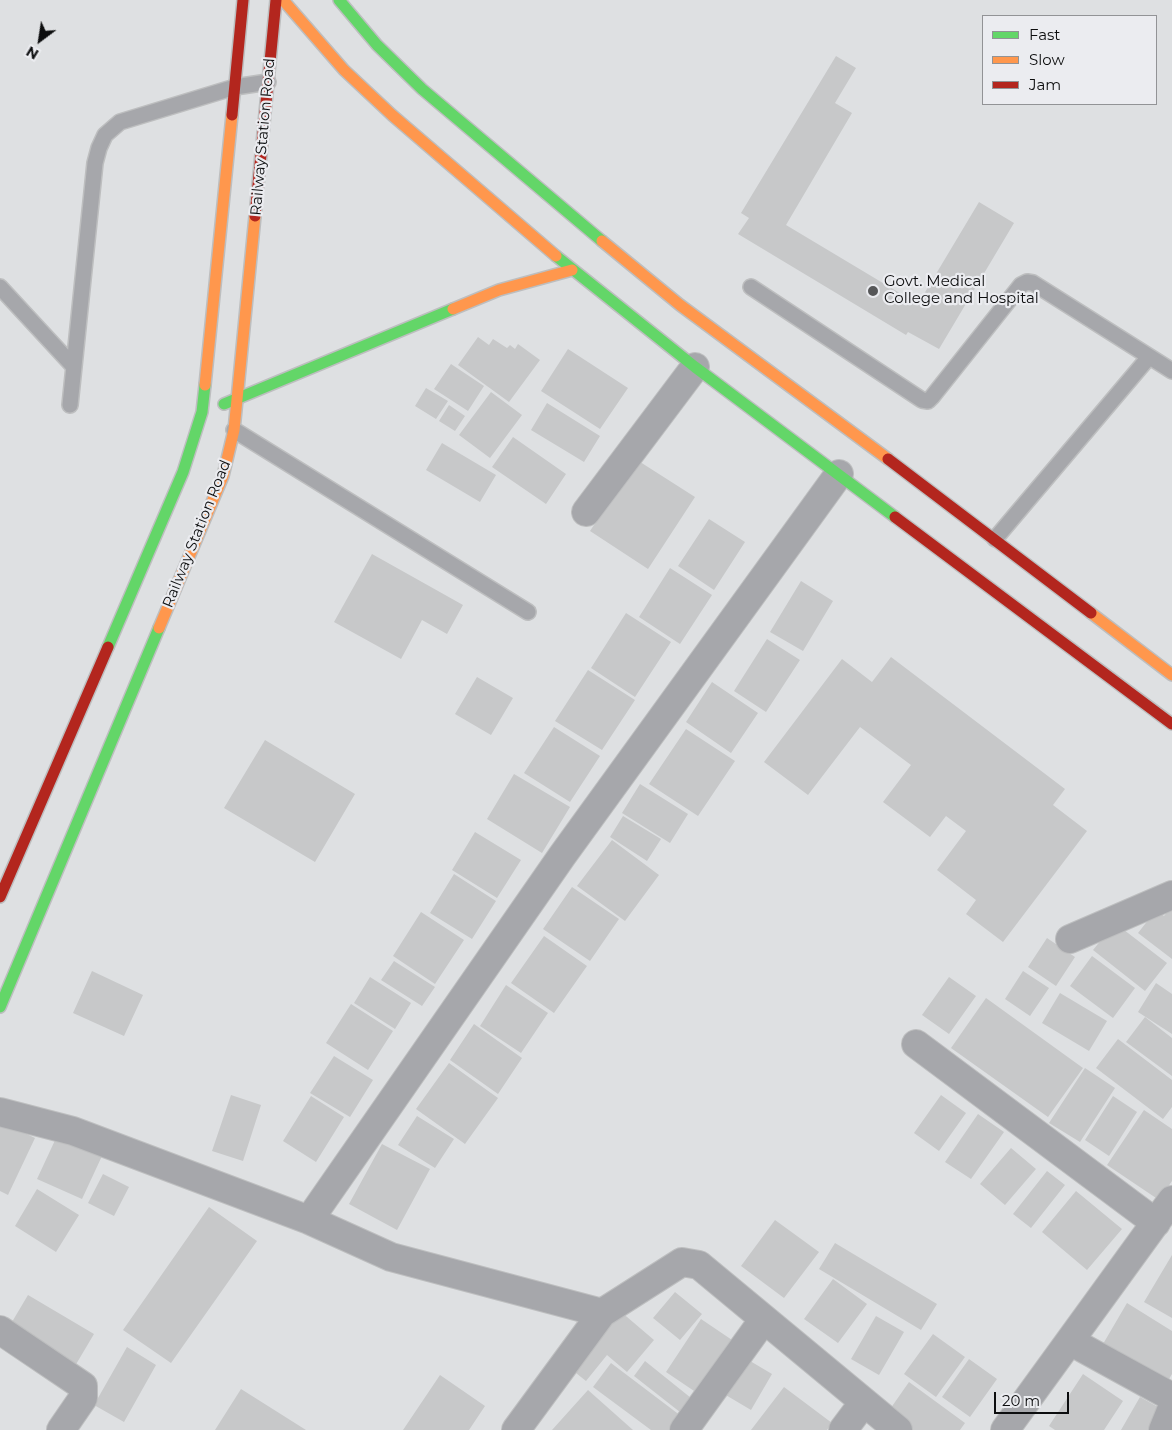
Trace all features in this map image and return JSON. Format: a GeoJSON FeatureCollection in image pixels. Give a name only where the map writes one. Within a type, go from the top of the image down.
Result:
{"type":"FeatureCollection","features":[{"type":"Feature","properties":{"kind":"main road"},"geometry":{"type":"LineString","coordinates":[[0,897],[183,472],[202,412],[243,0]]}},
{"type":"Feature","properties":{"kind":"main road","name":"Railway Station Road"},"geometry":{"type":"LineString","coordinates":[[0,1007],[223,476],[234,430],[238,399],[276,0]]}},
{"type":"Feature","properties":{"kind":"main road"},"geometry":{"type":"LineString","coordinates":[[283,0],[331,56],[378,102],[572,270],[695,367],[1172,724]]}},
{"type":"Feature","properties":{"kind":"main road"},"geometry":{"type":"LineString","coordinates":[[339,0],[377,45],[422,90],[604,243],[680,304],[995,539],[1172,675]]}},
{"type":"Feature","properties":{"kind":"main road"},"geometry":{"type":"LineString","coordinates":[[202,412],[238,399],[367,343],[499,290],[572,270]]}},
{"type":"Feature","properties":{"kind":"street"},"geometry":{"type":"LineString","coordinates":[[586,512],[695,367]]}},
{"type":"Feature","properties":{"kind":"street"},"geometry":{"type":"LineString","coordinates":[[309,1220],[562,856],[839,474]]}},
{"type":"Feature","properties":{"kind":"street"},"geometry":{"type":"LineString","coordinates":[[1070,939],[1172,895]]}},
{"type":"Feature","properties":{"kind":"street"},"geometry":{"type":"LineString","coordinates":[[916,1044],[1156,1223]]}},
{"type":"Feature","properties":{"kind":"street"},"geometry":{"type":"LineString","coordinates":[[0,1112],[73,1131],[309,1220],[391,1257],[602,1313]]}},
{"type":"Feature","properties":{"kind":"street"},"geometry":{"type":"LineString","coordinates":[[1005,1430],[1172,1200]]}},
{"type":"Feature","properties":{"kind":"street"},"geometry":{"type":"LineString","coordinates":[[516,1430],[602,1313],[676,1264],[682,1262],[699,1265],[898,1430]]}},
{"type":"Feature","properties":{"kind":"street"},"geometry":{"type":"LineString","coordinates":[[684,1430],[764,1319]]}},
{"type":"Feature","properties":{"kind":"street"},"geometry":{"type":"LineString","coordinates":[[0,1330],[83,1386],[83,1398],[61,1430]]}},
{"type":"Feature","properties":{"kind":"street"},"geometry":{"type":"LineString","coordinates":[[1070,1341],[1172,1397]]}},
{"type":"Feature","properties":{"kind":"street"},"geometry":{"type":"LineString","coordinates":[[843,1430],[864,1402]]}},
{"type":"Feature","properties":{"kind":"street"},"geometry":{"type":"LineString","coordinates":[[1163,1430],[1172,1408]]}},
{"type":"Feature","properties":{"kind":"lane"},"geometry":{"type":"LineString","coordinates":[[70,405],[95,163],[105,135],[120,122],[235,87],[268,82]]}},
{"type":"Feature","properties":{"kind":"lane"},"geometry":{"type":"LineString","coordinates":[[751,286],[922,400],[928,401],[932,397],[1021,285],[1026,282],[1033,283],[1172,371]]}},
{"type":"Feature","properties":{"kind":"lane"},"geometry":{"type":"LineString","coordinates":[[0,287],[74,367]]}},
{"type":"Feature","properties":{"kind":"lane"},"geometry":{"type":"LineString","coordinates":[[995,539],[1149,357]]}},
{"type":"Feature","properties":{"kind":"lane"},"geometry":{"type":"LineString","coordinates":[[234,430],[528,612]]}},
{"type":"Feature","properties":{"kind":"building"},"geometry":{"type":"Polygon","coordinates":[[[836,56],[856,68],[835,103],[852,113],[786,225],[918,304],[979,202],[1014,223],[939,349],[908,332],[906,335],[738,234],[749,218],[741,213],[836,56]]]}},
{"type":"Feature","properties":{"kind":"building"},"geometry":{"type":"Polygon","coordinates":[[[478,337],[489,345],[493,339],[507,348],[510,345],[515,349],[518,344],[540,360],[509,402],[458,365],[478,337]]]}},
{"type":"Feature","properties":{"kind":"building"},"geometry":{"type":"Polygon","coordinates":[[[568,349],[628,388],[600,429],[541,391],[568,349]]]}},
{"type":"Feature","properties":{"kind":"building"},"geometry":{"type":"Polygon","coordinates":[[[451,364],[484,386],[468,411],[434,389],[451,364]]]}},
{"type":"Feature","properties":{"kind":"building"},"geometry":{"type":"Polygon","coordinates":[[[426,388],[448,401],[436,419],[415,406],[426,388]]]}},
{"type":"Feature","properties":{"kind":"building"},"geometry":{"type":"Polygon","coordinates":[[[491,392],[522,415],[490,458],[459,435],[491,392]]]}},
{"type":"Feature","properties":{"kind":"building"},"geometry":{"type":"Polygon","coordinates":[[[547,403],[600,436],[584,462],[531,430],[547,403]]]}},
{"type":"Feature","properties":{"kind":"building"},"geometry":{"type":"Polygon","coordinates":[[[449,405],[465,416],[455,431],[439,421],[449,405]]]}},
{"type":"Feature","properties":{"kind":"building"},"geometry":{"type":"Polygon","coordinates":[[[513,437],[566,474],[546,504],[492,467],[513,437]]]}},
{"type":"Feature","properties":{"kind":"building"},"geometry":{"type":"Polygon","coordinates":[[[442,443],[496,475],[480,502],[426,470],[442,443]]]}},
{"type":"Feature","properties":{"kind":"building"},"geometry":{"type":"Polygon","coordinates":[[[637,460],[695,497],[648,569],[590,531],[637,460]]]}},
{"type":"Feature","properties":{"kind":"building"},"geometry":{"type":"Polygon","coordinates":[[[709,519],[745,542],[714,590],[678,566],[709,519]]]}},
{"type":"Feature","properties":{"kind":"building"},"geometry":{"type":"Polygon","coordinates":[[[372,554],[463,605],[447,634],[422,620],[401,659],[334,622],[372,554]]]}},
{"type":"Feature","properties":{"kind":"building"},"geometry":{"type":"Polygon","coordinates":[[[670,568],[712,595],[680,644],[639,617],[670,568]]]}},
{"type":"Feature","properties":{"kind":"building"},"geometry":{"type":"Polygon","coordinates":[[[801,581],[833,601],[803,651],[770,632],[801,581]]]}},
{"type":"Feature","properties":{"kind":"building"},"geometry":{"type":"Polygon","coordinates":[[[626,613],[671,642],[635,697],[591,668],[626,613]]]}},
{"type":"Feature","properties":{"kind":"building"},"geometry":{"type":"Polygon","coordinates":[[[767,639],[800,660],[766,712],[734,691],[767,639]]]}},
{"type":"Feature","properties":{"kind":"building"},"geometry":{"type":"Polygon","coordinates":[[[891,657],[1065,789],[1053,805],[1087,831],[1003,942],[966,914],[976,900],[937,870],[966,831],[946,816],[930,837],[883,802],[911,765],[860,727],[808,795],[764,762],[842,659],[872,682],[891,657]]]}},
{"type":"Feature","properties":{"kind":"building"},"geometry":{"type":"Polygon","coordinates":[[[588,670],[635,700],[602,750],[555,721],[588,670]]]}},
{"type":"Feature","properties":{"kind":"building"},"geometry":{"type":"Polygon","coordinates":[[[477,677],[513,698],[491,735],[455,714],[477,677]]]}},
{"type":"Feature","properties":{"kind":"building"},"geometry":{"type":"Polygon","coordinates":[[[712,682],[758,713],[731,753],[686,722],[712,682]]]}},
{"type":"Feature","properties":{"kind":"building"},"geometry":{"type":"Polygon","coordinates":[[[554,727],[600,756],[570,802],[524,773],[554,727]]]}},
{"type":"Feature","properties":{"kind":"building"},"geometry":{"type":"Polygon","coordinates":[[[686,729],[735,761],[698,816],[649,784],[686,729]]]}},
{"type":"Feature","properties":{"kind":"building"},"geometry":{"type":"Polygon","coordinates":[[[265,740],[355,794],[315,862],[224,808],[265,740]]]}},
{"type":"Feature","properties":{"kind":"building"},"geometry":{"type":"Polygon","coordinates":[[[514,774],[570,807],[542,853],[487,819],[514,774]]]}},
{"type":"Feature","properties":{"kind":"building"},"geometry":{"type":"Polygon","coordinates":[[[640,784],[688,814],[670,843],[622,813],[640,784]]]}},
{"type":"Feature","properties":{"kind":"building"},"geometry":{"type":"Polygon","coordinates":[[[623,816],[661,839],[647,861],[610,837],[623,816]]]}},
{"type":"Feature","properties":{"kind":"building"},"geometry":{"type":"Polygon","coordinates":[[[475,832],[521,860],[497,898],[452,870],[475,832]]]}},
{"type":"Feature","properties":{"kind":"building"},"geometry":{"type":"Polygon","coordinates":[[[612,840],[659,875],[625,921],[577,886],[612,840]]]}},
{"type":"Feature","properties":{"kind":"building"},"geometry":{"type":"Polygon","coordinates":[[[454,874],[496,901],[472,939],[430,913],[454,874]]]}},
{"type":"Feature","properties":{"kind":"building"},"geometry":{"type":"Polygon","coordinates":[[[572,887],[619,919],[590,961],[543,929],[572,887]]]}},
{"type":"Feature","properties":{"kind":"building"},"geometry":{"type":"Polygon","coordinates":[[[1172,906],[1172,959],[1138,933],[1156,910],[1164,916],[1172,906]]]}},
{"type":"Feature","properties":{"kind":"building"},"geometry":{"type":"Polygon","coordinates":[[[421,912],[464,940],[435,984],[393,956],[421,912]]]}},
{"type":"Feature","properties":{"kind":"building"},"geometry":{"type":"Polygon","coordinates":[[[1115,923],[1167,963],[1145,991],[1093,950],[1115,923]]]}},
{"type":"Feature","properties":{"kind":"building"},"geometry":{"type":"Polygon","coordinates":[[[544,936],[587,966],[554,1013],[511,983],[544,936]]]}},
{"type":"Feature","properties":{"kind":"building"},"geometry":{"type":"Polygon","coordinates":[[[1047,938],[1075,957],[1056,986],[1028,967],[1047,938]]]}},
{"type":"Feature","properties":{"kind":"building"},"geometry":{"type":"Polygon","coordinates":[[[1092,956],[1135,988],[1113,1018],[1070,986],[1092,956]]]}},
{"type":"Feature","properties":{"kind":"building"},"geometry":{"type":"Polygon","coordinates":[[[394,961],[435,987],[422,1006],[381,980],[394,961]]]}},
{"type":"Feature","properties":{"kind":"building"},"geometry":{"type":"Polygon","coordinates":[[[92,971],[143,995],[124,1036],[73,1013],[92,971]]]}},
{"type":"Feature","properties":{"kind":"building"},"geometry":{"type":"Polygon","coordinates":[[[1023,971],[1049,988],[1030,1016],[1005,999],[1023,971]]]}},
{"type":"Feature","properties":{"kind":"building"},"geometry":{"type":"Polygon","coordinates":[[[370,977],[411,1003],[395,1029],[354,1003],[370,977]]]}},
{"type":"Feature","properties":{"kind":"building"},"geometry":{"type":"Polygon","coordinates":[[[949,977],[976,996],[949,1034],[922,1015],[949,977]]]}},
{"type":"Feature","properties":{"kind":"building"},"geometry":{"type":"Polygon","coordinates":[[[1156,983],[1172,994],[1172,1034],[1138,1012],[1156,983]]]}},
{"type":"Feature","properties":{"kind":"building"},"geometry":{"type":"Polygon","coordinates":[[[506,985],[548,1013],[521,1053],[480,1026],[506,985]]]}},
{"type":"Feature","properties":{"kind":"building"},"geometry":{"type":"Polygon","coordinates":[[[1060,993],[1107,1021],[1089,1051],[1042,1023],[1060,993]]]}},
{"type":"Feature","properties":{"kind":"building"},"geometry":{"type":"Polygon","coordinates":[[[986,998],[1083,1068],[1048,1117],[951,1048],[986,998]]]}},
{"type":"Feature","properties":{"kind":"building"},"geometry":{"type":"Polygon","coordinates":[[[351,1004],[393,1031],[368,1070],[326,1043],[351,1004]]]}},
{"type":"Feature","properties":{"kind":"building"},"geometry":{"type":"Polygon","coordinates":[[[1145,1017],[1172,1038],[1172,1076],[1126,1042],[1145,1017]]]}},
{"type":"Feature","properties":{"kind":"building"},"geometry":{"type":"Polygon","coordinates":[[[474,1024],[522,1058],[498,1094],[450,1060],[474,1024]]]}},
{"type":"Feature","properties":{"kind":"building"},"geometry":{"type":"Polygon","coordinates":[[[1118,1039],[1172,1080],[1172,1107],[1163,1119],[1096,1068],[1118,1039]]]}},
{"type":"Feature","properties":{"kind":"building"},"geometry":{"type":"Polygon","coordinates":[[[334,1056],[373,1080],[350,1117],[310,1093],[334,1056]]]}},
{"type":"Feature","properties":{"kind":"building"},"geometry":{"type":"Polygon","coordinates":[[[449,1063],[498,1098],[465,1144],[416,1109],[449,1063]]]}},
{"type":"Feature","properties":{"kind":"building"},"geometry":{"type":"Polygon","coordinates":[[[1085,1068],[1115,1088],[1080,1142],[1049,1123],[1085,1068]]]}},
{"type":"Feature","properties":{"kind":"building"},"geometry":{"type":"Polygon","coordinates":[[[231,1095],[261,1105],[243,1161],[212,1151],[231,1095]]]}},
{"type":"Feature","properties":{"kind":"building"},"geometry":{"type":"Polygon","coordinates":[[[941,1095],[966,1113],[939,1151],[914,1133],[941,1095]]]}},
{"type":"Feature","properties":{"kind":"building"},"geometry":{"type":"Polygon","coordinates":[[[311,1096],[344,1117],[316,1162],[283,1141],[311,1096]]]}},
{"type":"Feature","properties":{"kind":"building"},"geometry":{"type":"Polygon","coordinates":[[[1113,1096],[1137,1112],[1109,1156],[1085,1140],[1113,1096]]]}},
{"type":"Feature","properties":{"kind":"building"},"geometry":{"type":"Polygon","coordinates":[[[1144,1110],[1172,1129],[1172,1181],[1159,1200],[1107,1165],[1144,1110]]]}},
{"type":"Feature","properties":{"kind":"building"},"geometry":{"type":"Polygon","coordinates":[[[978,1114],[1004,1132],[971,1179],[945,1162],[978,1114]]]}},
{"type":"Feature","properties":{"kind":"building"},"geometry":{"type":"Polygon","coordinates":[[[417,1116],[454,1139],[435,1168],[398,1145],[417,1116]]]}},
{"type":"Feature","properties":{"kind":"building"},"geometry":{"type":"Polygon","coordinates":[[[0,1121],[35,1138],[8,1195],[0,1191],[0,1121]]]}},
{"type":"Feature","properties":{"kind":"building"},"geometry":{"type":"Polygon","coordinates":[[[57,1136],[102,1156],[82,1199],[37,1179],[57,1136]]]}},
{"type":"Feature","properties":{"kind":"building"},"geometry":{"type":"Polygon","coordinates":[[[382,1144],[430,1169],[397,1230],[349,1204],[382,1144]]]}},
{"type":"Feature","properties":{"kind":"building"},"geometry":{"type":"Polygon","coordinates":[[[1011,1148],[1036,1169],[1005,1205],[980,1184],[1011,1148]]]}},
{"type":"Feature","properties":{"kind":"building"},"geometry":{"type":"Polygon","coordinates":[[[1047,1171],[1065,1185],[1031,1228],[1013,1214],[1047,1171]]]}},
{"type":"Feature","properties":{"kind":"building"},"geometry":{"type":"Polygon","coordinates":[[[103,1174],[129,1187],[114,1216],[88,1203],[103,1174]]]}},
{"type":"Feature","properties":{"kind":"building"},"geometry":{"type":"Polygon","coordinates":[[[37,1189],[79,1215],[56,1252],[15,1226],[37,1189]]]}},
{"type":"Feature","properties":{"kind":"building"},"geometry":{"type":"Polygon","coordinates":[[[1076,1191],[1122,1229],[1087,1270],[1042,1232],[1076,1191]]]}},
{"type":"Feature","properties":{"kind":"building"},"geometry":{"type":"Polygon","coordinates":[[[209,1207],[257,1241],[171,1363],[123,1330],[209,1207]]]}},
{"type":"Feature","properties":{"kind":"building"},"geometry":{"type":"Polygon","coordinates":[[[775,1220],[819,1252],[784,1298],[741,1266],[775,1220]]]}},
{"type":"Feature","properties":{"kind":"building"},"geometry":{"type":"Polygon","coordinates":[[[835,1243],[937,1304],[921,1330],[819,1269],[835,1243]]]}},
{"type":"Feature","properties":{"kind":"building"},"geometry":{"type":"Polygon","coordinates":[[[1172,1255],[1172,1318],[1144,1302],[1172,1255]]]}},
{"type":"Feature","properties":{"kind":"building"},"geometry":{"type":"Polygon","coordinates":[[[833,1279],[867,1304],[838,1343],[804,1319],[833,1279]]]}},
{"type":"Feature","properties":{"kind":"building"},"geometry":{"type":"Polygon","coordinates":[[[675,1292],[702,1314],[680,1340],[653,1318],[675,1292]]]}},
{"type":"Feature","properties":{"kind":"building"},"geometry":{"type":"Polygon","coordinates":[[[28,1295],[94,1334],[75,1366],[9,1327],[28,1295]]]}},
{"type":"Feature","properties":{"kind":"building"},"geometry":{"type":"Polygon","coordinates":[[[1127,1303],[1172,1331],[1172,1374],[1166,1384],[1103,1344],[1127,1303]]]}},
{"type":"Feature","properties":{"kind":"building"},"geometry":{"type":"Polygon","coordinates":[[[620,1311],[654,1340],[627,1372],[607,1355],[586,1381],[571,1369],[620,1311]]]}},
{"type":"Feature","properties":{"kind":"building"},"geometry":{"type":"Polygon","coordinates":[[[876,1316],[904,1332],[879,1375],[851,1359],[876,1316]]]}},
{"type":"Feature","properties":{"kind":"building"},"geometry":{"type":"Polygon","coordinates":[[[701,1319],[735,1342],[700,1395],[666,1372],[701,1319]]]}},
{"type":"Feature","properties":{"kind":"building"},"geometry":{"type":"Polygon","coordinates":[[[933,1334],[965,1357],[936,1397],[904,1374],[933,1334]]]}},
{"type":"Feature","properties":{"kind":"building"},"geometry":{"type":"Polygon","coordinates":[[[127,1347],[156,1365],[124,1422],[94,1405],[127,1347]]]}},
{"type":"Feature","properties":{"kind":"building"},"geometry":{"type":"Polygon","coordinates":[[[740,1355],[772,1374],[751,1410],[719,1391],[740,1355]]]}},
{"type":"Feature","properties":{"kind":"building"},"geometry":{"type":"Polygon","coordinates":[[[969,1359],[997,1379],[970,1417],[942,1397],[969,1359]]]}},
{"type":"Feature","properties":{"kind":"building"},"geometry":{"type":"Polygon","coordinates":[[[645,1361],[696,1402],[685,1416],[634,1376],[645,1361]]]}},
{"type":"Feature","properties":{"kind":"building"},"geometry":{"type":"Polygon","coordinates":[[[611,1363],[681,1416],[671,1430],[651,1430],[593,1387],[611,1363]]]}},
{"type":"Feature","properties":{"kind":"building"},"geometry":{"type":"Polygon","coordinates":[[[1083,1374],[1123,1401],[1104,1430],[1055,1430],[1049,1426],[1083,1374]]]}},
{"type":"Feature","properties":{"kind":"building"},"geometry":{"type":"Polygon","coordinates":[[[440,1375],[485,1406],[469,1430],[403,1430],[440,1375]]]}},
{"type":"Feature","properties":{"kind":"building"},"geometry":{"type":"Polygon","coordinates":[[[909,1382],[965,1423],[960,1430],[912,1430],[888,1412],[909,1382]]]}},
{"type":"Feature","properties":{"kind":"building"},"geometry":{"type":"Polygon","coordinates":[[[784,1387],[832,1423],[827,1430],[751,1430],[784,1387]]]}},
{"type":"Feature","properties":{"kind":"building"},"geometry":{"type":"Polygon","coordinates":[[[241,1389],[306,1430],[215,1430],[241,1389]]]}},
{"type":"Feature","properties":{"kind":"building"},"geometry":{"type":"Polygon","coordinates":[[[588,1390],[633,1430],[552,1430],[588,1390]]]}},
{"type":"Feature","properties":{"kind":"building"},"geometry":{"type":"Polygon","coordinates":[[[1140,1397],[1167,1412],[1157,1430],[1121,1430],[1140,1397]]]}},
{"type":"Feature","properties":{"kind":"traffic: fast"},"geometry":{"type":"LineString","coordinates":[[339,0],[377,45],[422,89],[602,241]]}},
{"type":"Feature","properties":{"kind":"traffic: fast"},"geometry":{"type":"LineString","coordinates":[[556,256],[695,367],[895,517]]}},
{"type":"Feature","properties":{"kind":"traffic: fast"},"geometry":{"type":"LineString","coordinates":[[224,404],[453,309]]}},
{"type":"Feature","properties":{"kind":"traffic: fast"},"geometry":{"type":"LineString","coordinates":[[108,647],[183,472],[202,412],[205,385]]}},
{"type":"Feature","properties":{"kind":"traffic: fast"},"geometry":{"type":"LineString","coordinates":[[0,1007],[159,628]]}},
{"type":"Feature","properties":{"kind":"traffic: slow"},"geometry":{"type":"LineString","coordinates":[[283,0],[344,70],[392,115],[556,256]]}},
{"type":"Feature","properties":{"kind":"traffic: slow"},"geometry":{"type":"LineString","coordinates":[[205,385],[232,115]]}},
{"type":"Feature","properties":{"kind":"traffic: slow"},"geometry":{"type":"LineString","coordinates":[[159,628],[223,476],[234,430],[255,216]]}},
{"type":"Feature","properties":{"kind":"traffic: slow"},"geometry":{"type":"LineString","coordinates":[[602,241],[680,305],[888,459]]}},
{"type":"Feature","properties":{"kind":"traffic: slow"},"geometry":{"type":"LineString","coordinates":[[453,309],[499,290],[572,270]]}},
{"type":"Feature","properties":{"kind":"traffic: slow"},"geometry":{"type":"LineString","coordinates":[[1091,613],[1172,675]]}},
{"type":"Feature","properties":{"kind":"traffic: jam"},"geometry":{"type":"LineString","coordinates":[[232,115],[243,0]]}},
{"type":"Feature","properties":{"kind":"traffic: jam"},"geometry":{"type":"LineString","coordinates":[[255,216],[276,0]]}},
{"type":"Feature","properties":{"kind":"traffic: jam"},"geometry":{"type":"LineString","coordinates":[[888,459],[1091,613]]}},
{"type":"Feature","properties":{"kind":"traffic: jam"},"geometry":{"type":"LineString","coordinates":[[895,517],[1172,724]]}},
{"type":"Feature","properties":{"kind":"traffic: jam"},"geometry":{"type":"LineString","coordinates":[[0,897],[108,647]]}},
{"type":"Feature","properties":{"kind":"place","name":"Govt. Medical College and Hospital"},"geometry":{"type":"Point","coordinates":[873,291]}}]}
